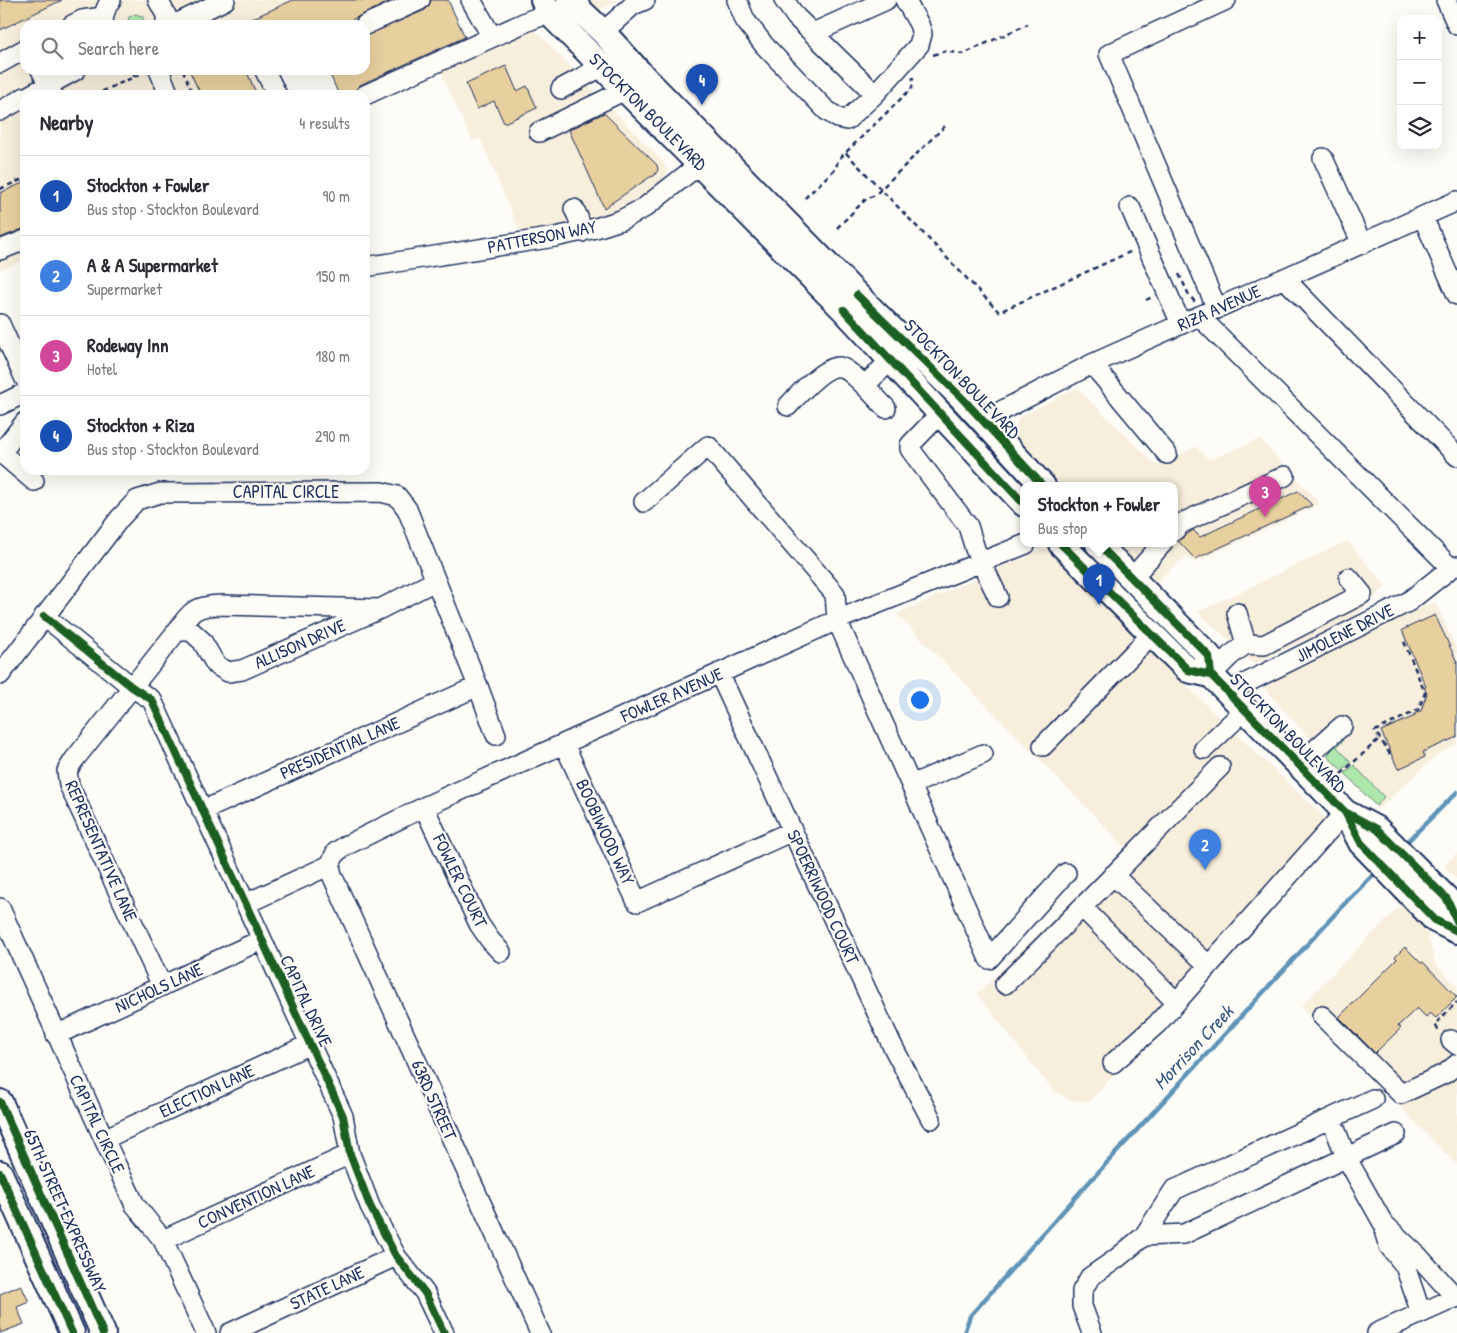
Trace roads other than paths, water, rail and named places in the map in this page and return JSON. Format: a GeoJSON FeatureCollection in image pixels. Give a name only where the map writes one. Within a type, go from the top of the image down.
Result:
{"type":"FeatureCollection","features":[{"type":"Feature","properties":{"kind":"main road","name":"STOCKTON BOULEVARD"},"geometry":{"type":"LineString","coordinates":[[570,0],[984,422],[1039,482]]}},
{"type":"Feature","properties":{"kind":"main road","name":"STOCKTON BOULEVARD"},"geometry":{"type":"LineString","coordinates":[[546,6],[601,67],[844,310],[1020,500]]}},
{"type":"Feature","properties":{"kind":"main road"},"geometry":{"type":"LineString","coordinates":[[700,164],[720,170],[783,238],[804,240]]}},
{"type":"Feature","properties":{"kind":"main road"},"geometry":{"type":"LineString","coordinates":[[967,442],[984,422]]}},
{"type":"Feature","properties":{"kind":"main road","name":"STOCKTON BOULEVARD"},"geometry":{"type":"LineString","coordinates":[[1064,547],[1188,670],[1210,675],[1228,692],[1407,875],[1435,920],[1457,931]]}},
{"type":"Feature","properties":{"kind":"main road","name":"STOCKTON BOULEVARD"},"geometry":{"type":"LineString","coordinates":[[1101,547],[1209,656],[1210,675]]}},
{"type":"Feature","properties":{"kind":"main road","name":"STOCKTON BOULEVARD"},"geometry":{"type":"LineString","coordinates":[[1407,875],[1452,894],[1457,921]]}},
{"type":"Feature","properties":{"kind":"main road","name":"65TH STREET EXPRESSWAY"},"geometry":{"type":"LineString","coordinates":[[0,1102],[103,1333]]}},
{"type":"Feature","properties":{"kind":"main road"},"geometry":{"type":"LineString","coordinates":[[0,1172],[72,1333]]}},
{"type":"Feature","properties":{"kind":"street"},"geometry":{"type":"LineString","coordinates":[[103,20],[106,7],[111,0]]}},
{"type":"Feature","properties":{"kind":"street"},"geometry":{"type":"LineString","coordinates":[[158,0],[163,6],[166,20]]}},
{"type":"Feature","properties":{"kind":"street"},"geometry":{"type":"LineString","coordinates":[[184,20],[226,0]]}},
{"type":"Feature","properties":{"kind":"street"},"geometry":{"type":"LineString","coordinates":[[370,23],[420,0]]}},
{"type":"Feature","properties":{"kind":"street"},"geometry":{"type":"LineString","coordinates":[[471,0],[492,37]]}},
{"type":"Feature","properties":{"kind":"street"},"geometry":{"type":"LineString","coordinates":[[603,32],[633,6],[645,0]]}},
{"type":"Feature","properties":{"kind":"street"},"geometry":{"type":"LineString","coordinates":[[737,0],[745,20],[764,45],[826,110],[838,118],[847,120],[875,94],[919,45],[922,34],[919,24],[905,0]]}},
{"type":"Feature","properties":{"kind":"street"},"geometry":{"type":"LineString","coordinates":[[784,0],[796,17],[875,94]]}},
{"type":"Feature","properties":{"kind":"street"},"geometry":{"type":"LineString","coordinates":[[812,33],[886,0]]}},
{"type":"Feature","properties":{"kind":"street"},"geometry":{"type":"LineString","coordinates":[[1217,308],[1109,54],[1226,0]]}},
{"type":"Feature","properties":{"kind":"street"},"geometry":{"type":"LineString","coordinates":[[1446,0],[1457,25]]}},
{"type":"Feature","properties":{"kind":"street"},"geometry":{"type":"LineString","coordinates":[[370,93],[492,37],[546,6]]}},
{"type":"Feature","properties":{"kind":"street"},"geometry":{"type":"LineString","coordinates":[[0,63],[20,52]]}},
{"type":"Feature","properties":{"kind":"street"},"geometry":{"type":"LineString","coordinates":[[561,89],[601,67]]}},
{"type":"Feature","properties":{"kind":"street"},"geometry":{"type":"LineString","coordinates":[[47,83],[65,75]]}},
{"type":"Feature","properties":{"kind":"street"},"geometry":{"type":"LineString","coordinates":[[161,75],[167,90]]}},
{"type":"Feature","properties":{"kind":"street"},"geometry":{"type":"LineString","coordinates":[[267,75],[274,90]]}},
{"type":"Feature","properties":{"kind":"street"},"geometry":{"type":"LineString","coordinates":[[539,132],[624,90]]}},
{"type":"Feature","properties":{"kind":"street"},"geometry":{"type":"LineString","coordinates":[[0,111],[20,101]]}},
{"type":"Feature","properties":{"kind":"street"},"geometry":{"type":"LineString","coordinates":[[1323,158],[1362,244]]}},
{"type":"Feature","properties":{"kind":"street","name":"PATTERSON WAY"},"geometry":{"type":"LineString","coordinates":[[370,266],[582,232],[621,220],[644,208],[700,164]]}},
{"type":"Feature","properties":{"kind":"street","name":"RIZA AVENUE"},"geometry":{"type":"LineString","coordinates":[[984,422],[1003,410],[1092,364],[1457,201]]}},
{"type":"Feature","properties":{"kind":"street"},"geometry":{"type":"LineString","coordinates":[[1130,207],[1182,324]]}},
{"type":"Feature","properties":{"kind":"street"},"geometry":{"type":"LineString","coordinates":[[574,209],[582,232]]}},
{"type":"Feature","properties":{"kind":"street"},"geometry":{"type":"LineString","coordinates":[[1423,217],[1457,295]]}},
{"type":"Feature","properties":{"kind":"street"},"geometry":{"type":"LineString","coordinates":[[0,250],[20,242]]}},
{"type":"Feature","properties":{"kind":"street"},"geometry":{"type":"LineString","coordinates":[[1284,278],[1457,456]]}},
{"type":"Feature","properties":{"kind":"street"},"geometry":{"type":"LineString","coordinates":[[1199,316],[1454,567]]}},
{"type":"Feature","properties":{"kind":"street"},"geometry":{"type":"LineString","coordinates":[[0,324],[6,353],[20,372]]}},
{"type":"Feature","properties":{"kind":"street"},"geometry":{"type":"LineString","coordinates":[[865,385],[891,360]]}},
{"type":"Feature","properties":{"kind":"street"},"geometry":{"type":"LineString","coordinates":[[1092,364],[1167,454]]}},
{"type":"Feature","properties":{"kind":"street"},"geometry":{"type":"LineString","coordinates":[[788,406],[812,382],[834,367],[842,367],[865,385],[886,408]]}},
{"type":"Feature","properties":{"kind":"street"},"geometry":{"type":"LineString","coordinates":[[0,405],[20,395]]}},
{"type":"Feature","properties":{"kind":"street"},"geometry":{"type":"LineString","coordinates":[[940,414],[910,445],[910,450],[968,526],[981,562],[998,597]]}},
{"type":"Feature","properties":{"kind":"street"},"geometry":{"type":"LineString","coordinates":[[20,428],[0,452],[20,469]]}},
{"type":"Feature","properties":{"kind":"street"},"geometry":{"type":"LineString","coordinates":[[644,502],[708,446],[835,594],[837,620],[989,959],[1066,873]]}},
{"type":"Feature","properties":{"kind":"street"},"geometry":{"type":"LineString","coordinates":[[27,475],[34,481]]}},
{"type":"Feature","properties":{"kind":"street"},"geometry":{"type":"LineString","coordinates":[[1178,527],[1182,523],[1285,476]]}},
{"type":"Feature","properties":{"kind":"street","name":"CAPITAL CIRCLE"},"geometry":{"type":"LineString","coordinates":[[0,675],[120,518],[137,500],[160,492],[380,492],[397,496],[407,508],[496,736]]}},
{"type":"Feature","properties":{"kind":"street","name":"FOWLER AVENUE"},"geometry":{"type":"LineString","coordinates":[[330,866],[336,852],[347,845],[424,807],[837,620],[1020,546]]}},
{"type":"Feature","properties":{"kind":"street"},"geometry":{"type":"LineString","coordinates":[[1132,578],[1159,547]]}},
{"type":"Feature","properties":{"kind":"street","name":"JIMOLENE DRIVE"},"geometry":{"type":"LineString","coordinates":[[1228,692],[1408,602],[1454,567]]}},
{"type":"Feature","properties":{"kind":"street"},"geometry":{"type":"LineString","coordinates":[[1210,675],[1246,644],[1264,645],[1362,594],[1350,578]]}},
{"type":"Feature","properties":{"kind":"street","name":"ALLISON DRIVE"},"geometry":{"type":"LineString","coordinates":[[177,631],[192,631],[202,641],[216,665],[228,672],[242,670],[380,609],[435,581]]}},
{"type":"Feature","properties":{"kind":"street","name":"REPRESENTATIVE LANE"},"geometry":{"type":"LineString","coordinates":[[162,986],[69,785],[67,772],[74,760],[188,616],[203,606],[380,609]]}},
{"type":"Feature","properties":{"kind":"street"},"geometry":{"type":"LineString","coordinates":[[1237,613],[1246,644]]}},
{"type":"Feature","properties":{"kind":"street","name":"CAPITAL DRIVE"},"geometry":{"type":"LineString","coordinates":[[44,616],[132,687],[152,700],[343,1116],[350,1154],[370,1206],[396,1256],[425,1293],[444,1333]]}},
{"type":"Feature","properties":{"kind":"street"},"geometry":{"type":"LineString","coordinates":[[1043,746],[1151,635]]}},
{"type":"Feature","properties":{"kind":"street","name":"SPOERRIWOOD COURT"},"geometry":{"type":"LineString","coordinates":[[720,673],[892,1046],[931,1118]]}},
{"type":"Feature","properties":{"kind":"street","name":"PRESIDENTIAL LANE"},"geometry":{"type":"LineString","coordinates":[[202,811],[478,686]]}},
{"type":"Feature","properties":{"kind":"street"},"geometry":{"type":"LineString","coordinates":[[1204,749],[1245,710]]}},
{"type":"Feature","properties":{"kind":"street"},"geometry":{"type":"LineString","coordinates":[[1298,765],[1342,726]]}},
{"type":"Feature","properties":{"kind":"street","name":"BOOBIWOOD WAY"},"geometry":{"type":"LineString","coordinates":[[564,744],[637,902],[792,831]]}},
{"type":"Feature","properties":{"kind":"street"},"geometry":{"type":"LineString","coordinates":[[911,785],[983,754]]}},
{"type":"Feature","properties":{"kind":"street"},"geometry":{"type":"LineString","coordinates":[[1005,984],[1083,908],[1220,767]]}},
{"type":"Feature","properties":{"kind":"street","name":"FOWLER COURT"},"geometry":{"type":"LineString","coordinates":[[424,807],[479,924],[501,952]]}},
{"type":"Feature","properties":{"kind":"street"},"geometry":{"type":"LineString","coordinates":[[1113,1063],[1157,1024],[1345,812]]}},
{"type":"Feature","properties":{"kind":"street"},"geometry":{"type":"LineString","coordinates":[[245,904],[330,866]]}},
{"type":"Feature","properties":{"kind":"street","name":"63RD STREET"},"geometry":{"type":"LineString","coordinates":[[330,866],[332,875],[540,1333]]}},
{"type":"Feature","properties":{"kind":"street"},"geometry":{"type":"LineString","coordinates":[[1113,875],[1208,965]]}},
{"type":"Feature","properties":{"kind":"street","name":"CAPITAL CIRCLE"},"geometry":{"type":"LineString","coordinates":[[0,908],[56,1035],[135,1205],[163,1240],[206,1333]]}},
{"type":"Feature","properties":{"kind":"street"},"geometry":{"type":"LineString","coordinates":[[1083,908],[1176,1002]]}},
{"type":"Feature","properties":{"kind":"street","name":"NICHOLS LANE"},"geometry":{"type":"LineString","coordinates":[[56,1035],[262,940]]}},
{"type":"Feature","properties":{"kind":"street"},"geometry":{"type":"LineString","coordinates":[[1322,1016],[1400,1094],[1455,1069]]}},
{"type":"Feature","properties":{"kind":"street","name":"ELECTION LANE"},"geometry":{"type":"LineString","coordinates":[[104,1139],[310,1044]]}},
{"type":"Feature","properties":{"kind":"street"},"geometry":{"type":"LineString","coordinates":[[1092,1333],[1082,1306],[1082,1291],[1090,1277],[1144,1236],[1174,1190],[1373,1099]]}},
{"type":"Feature","properties":{"kind":"street"},"geometry":{"type":"LineString","coordinates":[[1330,1118],[1346,1157],[1384,1223],[1385,1237],[1389,1246],[1456,1298],[1377,1333]]}},
{"type":"Feature","properties":{"kind":"street"},"geometry":{"type":"LineString","coordinates":[[1144,1236],[1184,1234],[1396,1134]]}},
{"type":"Feature","properties":{"kind":"street","name":"CONVENTION LANE"},"geometry":{"type":"LineString","coordinates":[[163,1240],[350,1154]]}},
{"type":"Feature","properties":{"kind":"street","name":"STATE LANE"},"geometry":{"type":"LineString","coordinates":[[230,1333],[396,1256]]}},
{"type":"Feature","properties":{"kind":"street"},"geometry":{"type":"LineString","coordinates":[[1412,1262],[1421,1313]]}},
{"type":"Feature","properties":{"kind":"waterway","name":"Morrison Creek"},"geometry":{"type":"LineString","coordinates":[[1404,845],[1457,792]]}},
{"type":"Feature","properties":{"kind":"waterway","name":"Morrison Creek"},"geometry":{"type":"LineString","coordinates":[[964,1333],[970,1316],[1081,1191],[1347,901],[1377,871]]}},
{"type":"Feature","properties":{"kind":"place","name":"Stockton + Riza"},"geometry":{"type":"Point","coordinates":[702,105]}},
{"type":"Feature","properties":{"kind":"place","name":"Rodeway Inn"},"geometry":{"type":"Point","coordinates":[1265,517]}},
{"type":"Feature","properties":{"kind":"place","name":"Stockton + Fowler"},"geometry":{"type":"Point","coordinates":[1099,605]}},
{"type":"Feature","properties":{"kind":"place","name":"A & A Supermarket"},"geometry":{"type":"Point","coordinates":[1205,870]}}]}
